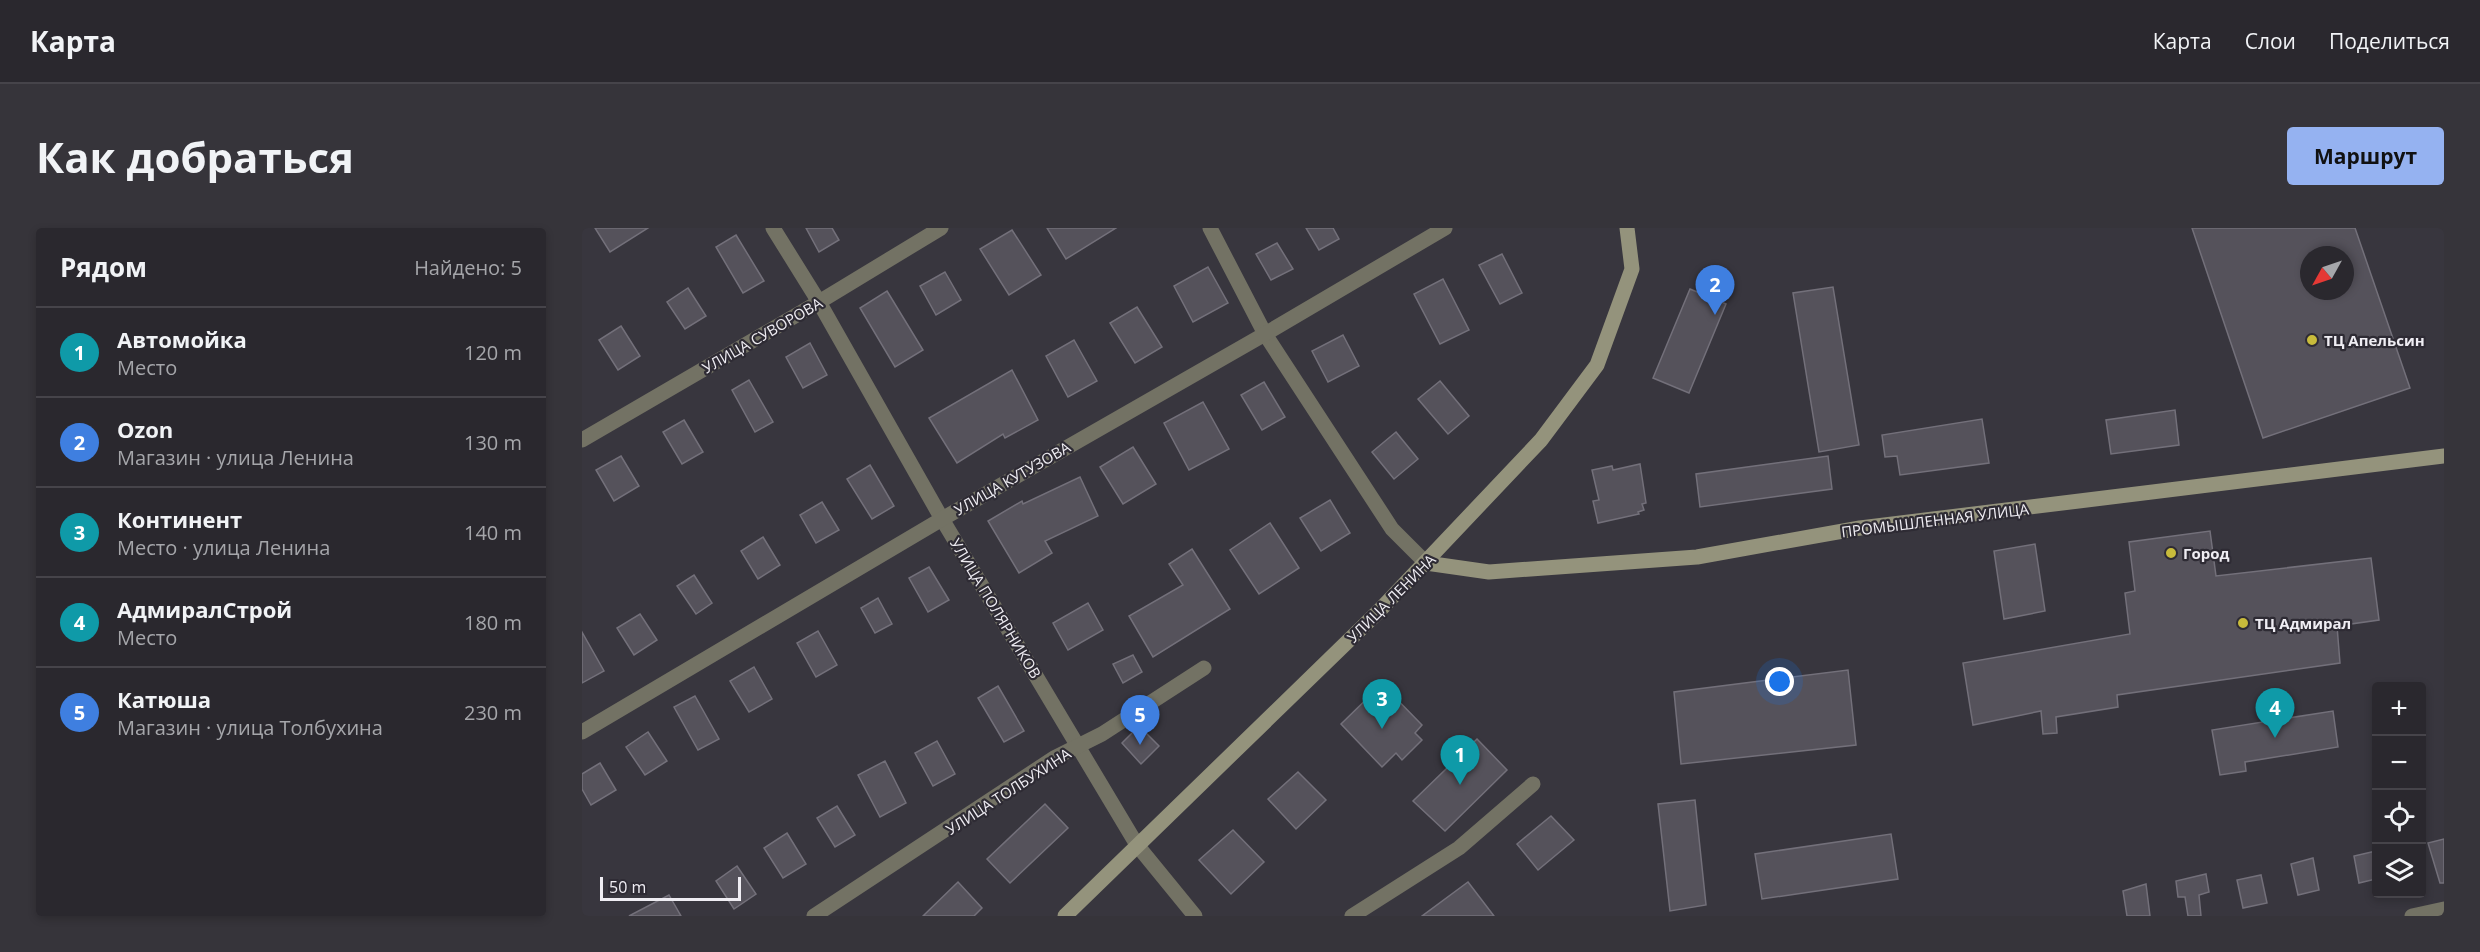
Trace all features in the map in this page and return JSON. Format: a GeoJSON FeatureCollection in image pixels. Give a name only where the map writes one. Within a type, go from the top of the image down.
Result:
{"type":"FeatureCollection","features":[{"type":"Feature","properties":{"kind":"street","name":"УЛИЦА ПОЛЯРНИКОВ"},"geometry":{"type":"LineString","coordinates":[[773,228],[819,302],[942,519],[1137,845],[1196,916]]}},
{"type":"Feature","properties":{"kind":"street","name":"УЛИЦА СУВОРОВА"},"geometry":{"type":"LineString","coordinates":[[582,440],[941,228]]}},
{"type":"Feature","properties":{"kind":"street"},"geometry":{"type":"LineString","coordinates":[[1210,228],[1265,334],[1392,529],[1426,563]]}},
{"type":"Feature","properties":{"kind":"street","name":"УЛИЦА КУТУЗОВА"},"geometry":{"type":"LineString","coordinates":[[582,732],[942,519],[1445,228]]}},
{"type":"Feature","properties":{"kind":"street","name":"УЛИЦА ЛЕНИНА"},"geometry":{"type":"LineString","coordinates":[[1065,916],[1426,563],[1540,440],[1597,365],[1632,269],[1627,228]]}},
{"type":"Feature","properties":{"kind":"street","name":"ПРОМЫШЛЕННАЯ УЛИЦА"},"geometry":{"type":"LineString","coordinates":[[1426,563],[1488,572],[1697,557],[1860,528],[2444,456]]}},
{"type":"Feature","properties":{"kind":"street","name":"УЛИЦА ТОЛБУХИНА"},"geometry":{"type":"LineString","coordinates":[[814,916],[1053,758],[1102,734],[1203,668]]}},
{"type":"Feature","properties":{"kind":"street"},"geometry":{"type":"LineString","coordinates":[[1352,916],[1459,848],[1533,784]]}},
{"type":"Feature","properties":{"kind":"street"},"geometry":{"type":"LineString","coordinates":[[2412,916],[2444,909]]}},
{"type":"Feature","properties":{"kind":"building"},"geometry":{"type":"Polygon","coordinates":[[[595,228],[648,228],[610,252],[595,228]]]}},
{"type":"Feature","properties":{"kind":"building"},"geometry":{"type":"Polygon","coordinates":[[[806,228],[832,228],[839,240],[819,252],[806,228]]]}},
{"type":"Feature","properties":{"kind":"building"},"geometry":{"type":"Polygon","coordinates":[[[1047,228],[1116,228],[1066,259],[1047,228]]]}},
{"type":"Feature","properties":{"kind":"building"},"geometry":{"type":"Polygon","coordinates":[[[1306,228],[1333,228],[1339,239],[1319,250],[1306,228]]]}},
{"type":"Feature","properties":{"kind":"building","name":"ТЦ Апельсин"},"geometry":{"type":"Polygon","coordinates":[[[2192,228],[2355,228],[2410,388],[2263,438],[2192,228]]]}},
{"type":"Feature","properties":{"kind":"building"},"geometry":{"type":"Polygon","coordinates":[[[1012,230],[1041,275],[1009,295],[980,249],[1012,230]]]}},
{"type":"Feature","properties":{"kind":"building"},"geometry":{"type":"Polygon","coordinates":[[[736,235],[764,281],[743,293],[716,247],[736,235]]]}},
{"type":"Feature","properties":{"kind":"building"},"geometry":{"type":"Polygon","coordinates":[[[1277,243],[1293,269],[1271,280],[1256,254],[1277,243]]]}},
{"type":"Feature","properties":{"kind":"building"},"geometry":{"type":"Polygon","coordinates":[[[1502,254],[1522,293],[1500,304],[1479,265],[1502,254]]]}},
{"type":"Feature","properties":{"kind":"building"},"geometry":{"type":"Polygon","coordinates":[[[1208,267],[1228,303],[1193,322],[1174,286],[1208,267]]]}},
{"type":"Feature","properties":{"kind":"building"},"geometry":{"type":"Polygon","coordinates":[[[945,272],[961,300],[936,315],[920,286],[945,272]]]}},
{"type":"Feature","properties":{"kind":"building"},"geometry":{"type":"Polygon","coordinates":[[[1443,279],[1469,330],[1440,344],[1414,294],[1443,279]]]}},
{"type":"Feature","properties":{"kind":"building"},"geometry":{"type":"Polygon","coordinates":[[[1833,287],[1859,445],[1819,452],[1793,293],[1833,287]]]}},
{"type":"Feature","properties":{"kind":"building"},"geometry":{"type":"Polygon","coordinates":[[[688,288],[706,316],[685,329],[667,302],[688,288]]]}},
{"type":"Feature","properties":{"kind":"building"},"geometry":{"type":"Polygon","coordinates":[[[1690,289],[1726,304],[1689,393],[1653,378],[1690,289]]]}},
{"type":"Feature","properties":{"kind":"building"},"geometry":{"type":"Polygon","coordinates":[[[887,291],[923,350],[895,367],[860,308],[887,291]]]}},
{"type":"Feature","properties":{"kind":"building"},"geometry":{"type":"Polygon","coordinates":[[[1137,307],[1162,347],[1135,363],[1110,323],[1137,307]]]}},
{"type":"Feature","properties":{"kind":"building"},"geometry":{"type":"Polygon","coordinates":[[[621,326],[640,356],[618,370],[599,340],[621,326]]]}},
{"type":"Feature","properties":{"kind":"building"},"geometry":{"type":"Polygon","coordinates":[[[1343,335],[1359,366],[1328,382],[1312,351],[1343,335]]]}},
{"type":"Feature","properties":{"kind":"building"},"geometry":{"type":"Polygon","coordinates":[[[1074,340],[1097,381],[1068,397],[1046,356],[1074,340]]]}},
{"type":"Feature","properties":{"kind":"building"},"geometry":{"type":"Polygon","coordinates":[[[810,343],[827,375],[803,388],[786,357],[810,343]]]}},
{"type":"Feature","properties":{"kind":"building"},"geometry":{"type":"Polygon","coordinates":[[[1012,370],[1038,420],[1005,438],[1003,434],[957,463],[929,418],[1012,370]]]}},
{"type":"Feature","properties":{"kind":"building"},"geometry":{"type":"Polygon","coordinates":[[[749,380],[773,422],[755,432],[732,390],[749,380]]]}},
{"type":"Feature","properties":{"kind":"building"},"geometry":{"type":"Polygon","coordinates":[[[1440,381],[1469,416],[1448,434],[1418,399],[1440,381]]]}},
{"type":"Feature","properties":{"kind":"building"},"geometry":{"type":"Polygon","coordinates":[[[1264,382],[1285,417],[1262,430],[1241,395],[1264,382]]]}},
{"type":"Feature","properties":{"kind":"building"},"geometry":{"type":"Polygon","coordinates":[[[1203,402],[1229,449],[1189,470],[1164,423],[1203,402]]]}},
{"type":"Feature","properties":{"kind":"building"},"geometry":{"type":"Polygon","coordinates":[[[2175,410],[2179,445],[2111,454],[2106,420],[2175,410]]]}},
{"type":"Feature","properties":{"kind":"building"},"geometry":{"type":"Polygon","coordinates":[[[1982,419],[1989,463],[1900,475],[1897,456],[1885,457],[1882,435],[1982,419]]]}},
{"type":"Feature","properties":{"kind":"building"},"geometry":{"type":"Polygon","coordinates":[[[684,420],[703,452],[682,464],[663,432],[684,420]]]}},
{"type":"Feature","properties":{"kind":"building"},"geometry":{"type":"Polygon","coordinates":[[[1396,432],[1418,459],[1394,479],[1372,452],[1396,432]]]}},
{"type":"Feature","properties":{"kind":"building"},"geometry":{"type":"Polygon","coordinates":[[[1133,447],[1156,484],[1123,504],[1100,467],[1133,447]]]}},
{"type":"Feature","properties":{"kind":"building"},"geometry":{"type":"Polygon","coordinates":[[[621,456],[639,486],[614,501],[596,470],[621,456]]]}},
{"type":"Feature","properties":{"kind":"building"},"geometry":{"type":"Polygon","coordinates":[[[1828,456],[1832,489],[1700,507],[1696,474],[1828,456]]]}},
{"type":"Feature","properties":{"kind":"building"},"geometry":{"type":"Polygon","coordinates":[[[1640,464],[1646,503],[1642,504],[1644,510],[1638,512],[1639,514],[1598,523],[1593,501],[1599,500],[1592,470],[1612,466],[1613,470],[1640,464]]]}},
{"type":"Feature","properties":{"kind":"building"},"geometry":{"type":"Polygon","coordinates":[[[870,465],[894,506],[872,519],[847,479],[870,465]]]}},
{"type":"Feature","properties":{"kind":"building"},"geometry":{"type":"Polygon","coordinates":[[[1080,477],[1098,516],[1045,541],[1052,553],[1019,573],[988,521],[1022,501],[1023,504],[1080,477]]]}},
{"type":"Feature","properties":{"kind":"building"},"geometry":{"type":"Polygon","coordinates":[[[1330,500],[1350,533],[1321,551],[1300,518],[1330,500]]]}},
{"type":"Feature","properties":{"kind":"building"},"geometry":{"type":"Polygon","coordinates":[[[822,502],[839,530],[816,543],[800,515],[822,502]]]}},
{"type":"Feature","properties":{"kind":"building"},"geometry":{"type":"Polygon","coordinates":[[[1270,523],[1299,568],[1259,594],[1230,550],[1270,523]]]}},
{"type":"Feature","properties":{"kind":"building","name":"ТЦ Адмирал"},"geometry":{"type":"Polygon","coordinates":[[[2210,531],[2216,576],[2371,558],[2379,620],[2337,626],[2340,663],[2117,695],[2118,707],[2056,717],[2057,733],[2043,734],[2041,711],[1973,725],[1963,663],[2130,634],[2125,593],[2135,591],[2129,542],[2210,531]]]}},
{"type":"Feature","properties":{"kind":"building"},"geometry":{"type":"Polygon","coordinates":[[[763,537],[780,565],[758,579],[741,551],[763,537]]]}},
{"type":"Feature","properties":{"kind":"building"},"geometry":{"type":"Polygon","coordinates":[[[2035,544],[2045,611],[2004,619],[1994,551],[2035,544]]]}},
{"type":"Feature","properties":{"kind":"building"},"geometry":{"type":"Polygon","coordinates":[[[1192,549],[1230,609],[1153,657],[1129,616],[1183,585],[1169,564],[1192,549]]]}},
{"type":"Feature","properties":{"kind":"building"},"geometry":{"type":"Polygon","coordinates":[[[929,567],[949,600],[928,612],[909,578],[929,567]]]}},
{"type":"Feature","properties":{"kind":"building"},"geometry":{"type":"Polygon","coordinates":[[[694,575],[712,603],[696,614],[677,586],[694,575]]]}},
{"type":"Feature","properties":{"kind":"building"},"geometry":{"type":"Polygon","coordinates":[[[878,598],[892,624],[875,633],[861,608],[878,598]]]}},
{"type":"Feature","properties":{"kind":"building"},"geometry":{"type":"Polygon","coordinates":[[[1088,603],[1103,630],[1068,650],[1053,623],[1088,603]]]}},
{"type":"Feature","properties":{"kind":"building"},"geometry":{"type":"Polygon","coordinates":[[[640,614],[657,640],[634,655],[617,628],[640,614]]]}},
{"type":"Feature","properties":{"kind":"building"},"geometry":{"type":"Polygon","coordinates":[[[818,631],[837,665],[816,677],[797,643],[818,631]]]}},
{"type":"Feature","properties":{"kind":"building"},"geometry":{"type":"Polygon","coordinates":[[[582,632],[604,671],[582,683],[582,632]]]}},
{"type":"Feature","properties":{"kind":"building"},"geometry":{"type":"Polygon","coordinates":[[[1133,655],[1142,672],[1123,683],[1113,664],[1133,655]]]}},
{"type":"Feature","properties":{"kind":"building"},"geometry":{"type":"Polygon","coordinates":[[[754,667],[772,699],[749,712],[730,681],[754,667]]]}},
{"type":"Feature","properties":{"kind":"building"},"geometry":{"type":"Polygon","coordinates":[[[1848,670],[1856,745],[1681,764],[1674,692],[1848,670]]]}},
{"type":"Feature","properties":{"kind":"building"},"geometry":{"type":"Polygon","coordinates":[[[1382,684],[1422,725],[1415,733],[1422,740],[1402,760],[1396,753],[1382,767],[1341,724],[1382,684]]]}},
{"type":"Feature","properties":{"kind":"building"},"geometry":{"type":"Polygon","coordinates":[[[998,686],[1024,731],[1004,742],[978,698],[998,686]]]}},
{"type":"Feature","properties":{"kind":"building"},"geometry":{"type":"Polygon","coordinates":[[[695,696],[719,739],[698,750],[674,707],[695,696]]]}},
{"type":"Feature","properties":{"kind":"building"},"geometry":{"type":"Polygon","coordinates":[[[2333,711],[2338,747],[2245,762],[2246,771],[2220,775],[2212,730],[2333,711]]]}},
{"type":"Feature","properties":{"kind":"building"},"geometry":{"type":"Polygon","coordinates":[[[1139,726],[1159,746],[1141,764],[1122,743],[1139,726]]]}},
{"type":"Feature","properties":{"kind":"building"},"geometry":{"type":"Polygon","coordinates":[[[648,732],[667,761],[645,775],[626,747],[648,732]]]}},
{"type":"Feature","properties":{"kind":"building"},"geometry":{"type":"Polygon","coordinates":[[[1477,739],[1507,770],[1445,831],[1413,801],[1477,739]]]}},
{"type":"Feature","properties":{"kind":"building"},"geometry":{"type":"Polygon","coordinates":[[[937,741],[955,774],[933,786],[915,753],[937,741]]]}},
{"type":"Feature","properties":{"kind":"building"},"geometry":{"type":"Polygon","coordinates":[[[885,761],[906,803],[880,817],[858,775],[885,761]]]}},
{"type":"Feature","properties":{"kind":"building"},"geometry":{"type":"Polygon","coordinates":[[[600,763],[616,790],[591,805],[582,789],[582,774],[600,763]]]}},
{"type":"Feature","properties":{"kind":"building"},"geometry":{"type":"Polygon","coordinates":[[[1298,772],[1326,800],[1296,829],[1268,799],[1298,772]]]}},
{"type":"Feature","properties":{"kind":"building"},"geometry":{"type":"Polygon","coordinates":[[[1695,800],[1706,905],[1670,911],[1658,804],[1695,800]]]}},
{"type":"Feature","properties":{"kind":"building"},"geometry":{"type":"Polygon","coordinates":[[[1045,804],[1068,828],[1010,883],[987,859],[1045,804]]]}},
{"type":"Feature","properties":{"kind":"building"},"geometry":{"type":"Polygon","coordinates":[[[837,806],[855,835],[835,847],[817,818],[837,806]]]}},
{"type":"Feature","properties":{"kind":"building"},"geometry":{"type":"Polygon","coordinates":[[[1551,816],[1574,840],[1538,870],[1517,844],[1551,816]]]}},
{"type":"Feature","properties":{"kind":"building"},"geometry":{"type":"Polygon","coordinates":[[[1233,830],[1264,862],[1231,894],[1199,860],[1233,830]]]}},
{"type":"Feature","properties":{"kind":"building"},"geometry":{"type":"Polygon","coordinates":[[[787,833],[806,864],[783,878],[764,848],[787,833]]]}},
{"type":"Feature","properties":{"kind":"building"},"geometry":{"type":"Polygon","coordinates":[[[1891,834],[1898,879],[1762,899],[1755,854],[1891,834]]]}},
{"type":"Feature","properties":{"kind":"building"},"geometry":{"type":"Polygon","coordinates":[[[2444,839],[2444,883],[2440,883],[2428,843],[2444,839]]]}},
{"type":"Feature","properties":{"kind":"building"},"geometry":{"type":"Polygon","coordinates":[[[2372,852],[2372,880],[2359,883],[2354,856],[2372,852]]]}},
{"type":"Feature","properties":{"kind":"building"},"geometry":{"type":"Polygon","coordinates":[[[2313,858],[2319,890],[2298,895],[2291,864],[2313,858]]]}},
{"type":"Feature","properties":{"kind":"building"},"geometry":{"type":"Polygon","coordinates":[[[737,866],[756,894],[734,909],[716,881],[737,866]]]}},
{"type":"Feature","properties":{"kind":"building"},"geometry":{"type":"Polygon","coordinates":[[[2206,874],[2209,892],[2199,895],[2201,916],[2188,916],[2185,897],[2178,897],[2176,881],[2206,874]]]}},
{"type":"Feature","properties":{"kind":"building"},"geometry":{"type":"Polygon","coordinates":[[[2261,875],[2267,903],[2243,908],[2237,880],[2261,875]]]}},
{"type":"Feature","properties":{"kind":"building"},"geometry":{"type":"Polygon","coordinates":[[[958,882],[982,908],[974,916],[923,916],[958,882]]]}},
{"type":"Feature","properties":{"kind":"building"},"geometry":{"type":"Polygon","coordinates":[[[1468,882],[1494,916],[1422,916],[1468,882]]]}},
{"type":"Feature","properties":{"kind":"building"},"geometry":{"type":"Polygon","coordinates":[[[2146,884],[2150,916],[2127,916],[2123,891],[2146,884]]]}},
{"type":"Feature","properties":{"kind":"building"},"geometry":{"type":"Polygon","coordinates":[[[669,895],[681,916],[629,916],[669,895]]]}},
{"type":"Feature","properties":{"kind":"place","name":"Ozon"},"geometry":{"type":"Point","coordinates":[1715,315]}},
{"type":"Feature","properties":{"kind":"place","name":"ТЦ Апельсин"},"geometry":{"type":"Point","coordinates":[2312,340]}},
{"type":"Feature","properties":{"kind":"place","name":"Город"},"geometry":{"type":"Point","coordinates":[2171,553]}},
{"type":"Feature","properties":{"kind":"place","name":"ТЦ Адмирал"},"geometry":{"type":"Point","coordinates":[2243,623]}},
{"type":"Feature","properties":{"kind":"place","name":"Континент"},"geometry":{"type":"Point","coordinates":[1382,729]}},
{"type":"Feature","properties":{"kind":"place","name":"АдмиралСтрой"},"geometry":{"type":"Point","coordinates":[2275,738]}},
{"type":"Feature","properties":{"kind":"place","name":"Катюша"},"geometry":{"type":"Point","coordinates":[1140,745]}},
{"type":"Feature","properties":{"kind":"place","name":"Автомойка"},"geometry":{"type":"Point","coordinates":[1460,785]}}]}
